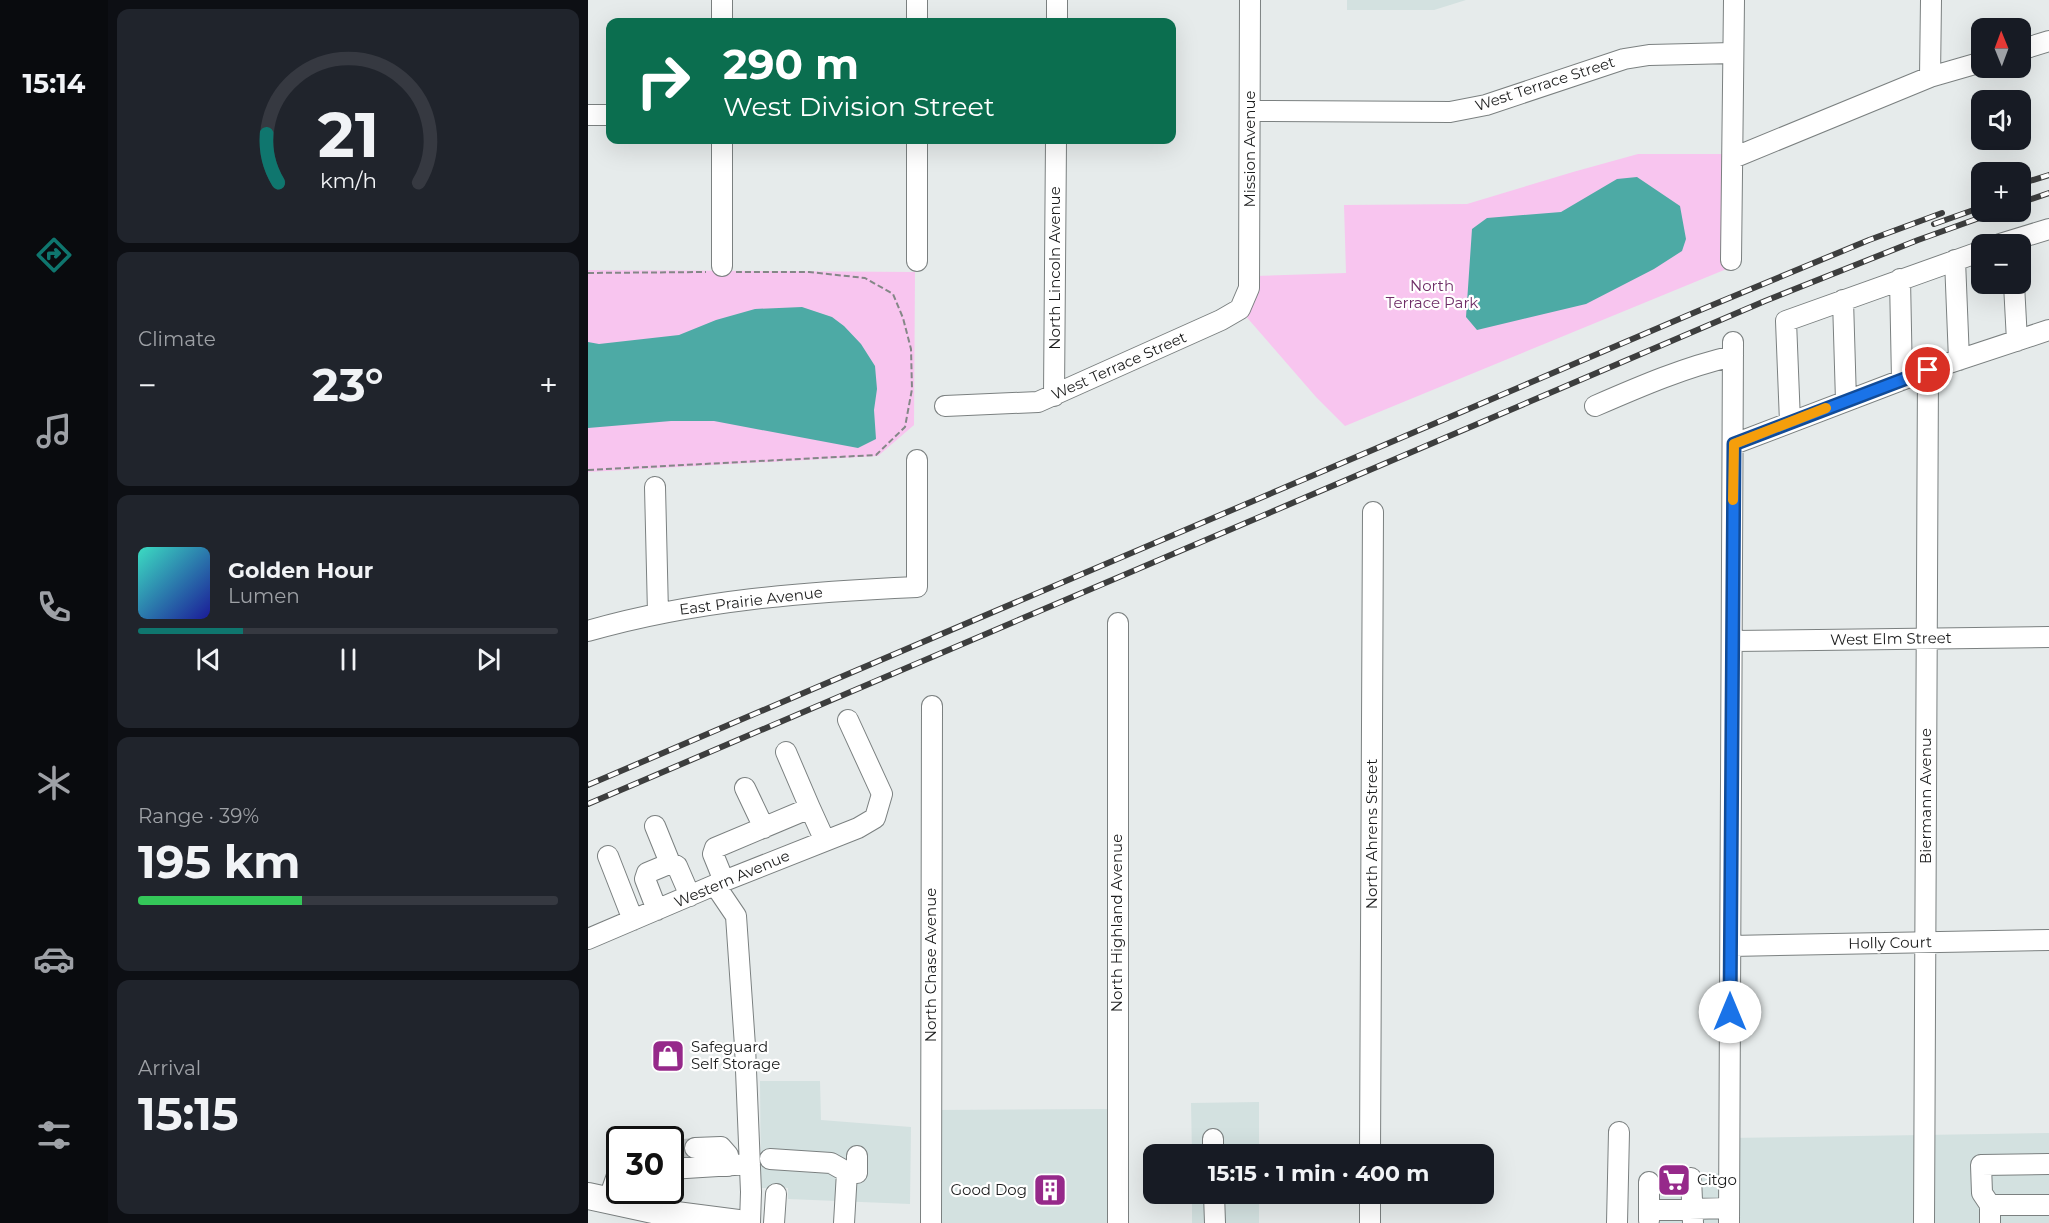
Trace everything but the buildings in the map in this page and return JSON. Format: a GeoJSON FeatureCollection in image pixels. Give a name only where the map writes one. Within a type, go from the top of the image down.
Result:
{"type":"FeatureCollection","features":[{"type":"Feature","properties":{"kind":"main road"},"geometry":{"type":"LineString","coordinates":[[598,1198],[676,1215],[738,1223]]}},
{"type":"Feature","properties":{"kind":"street"},"geometry":{"type":"LineString","coordinates":[[722,0],[722,18]]}},
{"type":"Feature","properties":{"kind":"street"},"geometry":{"type":"LineString","coordinates":[[917,0],[917,18]]}},
{"type":"Feature","properties":{"kind":"street"},"geometry":{"type":"LineString","coordinates":[[1057,0],[1057,18]]}},
{"type":"Feature","properties":{"kind":"street","name":"Mission Avenue"},"geometry":{"type":"LineString","coordinates":[[1245,298],[1249,288],[1250,0]]}},
{"type":"Feature","properties":{"kind":"street"},"geometry":{"type":"LineString","coordinates":[[1731,260],[1734,0]]}},
{"type":"Feature","properties":{"kind":"street"},"geometry":{"type":"LineString","coordinates":[[1930,77],[1931,0]]}},
{"type":"Feature","properties":{"kind":"street"},"geometry":{"type":"LineString","coordinates":[[2031,47],[2049,41]]}},
{"type":"Feature","properties":{"kind":"street","name":"West Terrace Street"},"geometry":{"type":"LineString","coordinates":[[1250,111],[1450,112],[1486,105],[1624,59],[1649,55],[1733,53]]}},
{"type":"Feature","properties":{"kind":"street"},"geometry":{"type":"LineString","coordinates":[[1733,158],[1930,77],[1971,65]]}},
{"type":"Feature","properties":{"kind":"street"},"geometry":{"type":"LineString","coordinates":[[588,115],[606,115]]}},
{"type":"Feature","properties":{"kind":"street"},"geometry":{"type":"LineString","coordinates":[[722,144],[722,270]]}},
{"type":"Feature","properties":{"kind":"street"},"geometry":{"type":"LineString","coordinates":[[917,144],[917,261]]}},
{"type":"Feature","properties":{"kind":"street","name":"North Lincoln Avenue"},"geometry":{"type":"LineString","coordinates":[[1054,396],[1056,144]]}},
{"type":"Feature","properties":{"kind":"street"},"geometry":{"type":"LineString","coordinates":[[2031,235],[2049,229]]}},
{"type":"Feature","properties":{"kind":"street"},"geometry":{"type":"LineString","coordinates":[[1790,422],[1786,321],[1971,255]]}},
{"type":"Feature","properties":{"kind":"street"},"geometry":{"type":"LineString","coordinates":[[1955,260],[1959,360]]}},
{"type":"Feature","properties":{"kind":"street"},"geometry":{"type":"LineString","coordinates":[[1900,279],[1902,380]]}},
{"type":"Feature","properties":{"kind":"street"},"geometry":{"type":"LineString","coordinates":[[2015,294],[2017,340]]}},
{"type":"Feature","properties":{"kind":"street","name":"West Terrace Street"},"geometry":{"type":"LineString","coordinates":[[945,406],[1038,402],[1221,320],[1240,309],[1245,298]]}},
{"type":"Feature","properties":{"kind":"street"},"geometry":{"type":"LineString","coordinates":[[1843,300],[1846,401]]}},
{"type":"Feature","properties":{"kind":"street"},"geometry":{"type":"LineString","coordinates":[[1734,444],[1928,370],[2049,330]]}},
{"type":"Feature","properties":{"kind":"street"},"geometry":{"type":"LineString","coordinates":[[1595,406],[1664,376],[1707,362],[1733,349],[1729,1216],[1649,1216],[1649,1182]]}},
{"type":"Feature","properties":{"kind":"street","name":"Biermann Avenue"},"geometry":{"type":"LineString","coordinates":[[1924,1223],[1928,370]]}},
{"type":"Feature","properties":{"kind":"street","name":"East Prairie Avenue"},"geometry":{"type":"LineString","coordinates":[[588,631],[658,613],[786,594],[916,587],[917,460]]}},
{"type":"Feature","properties":{"kind":"street"},"geometry":{"type":"LineString","coordinates":[[655,487],[658,613]]}},
{"type":"Feature","properties":{"kind":"street","name":"North Ahrens Street"},"geometry":{"type":"LineString","coordinates":[[1370,1144],[1373,512]]}},
{"type":"Feature","properties":{"kind":"street","name":"North Highland Avenue"},"geometry":{"type":"LineString","coordinates":[[1118,623],[1116,1216],[1118,1223]]}},
{"type":"Feature","properties":{"kind":"street","name":"West Elm Street"},"geometry":{"type":"LineString","coordinates":[[1732,641],[2049,637]]}},
{"type":"Feature","properties":{"kind":"street","name":"North Chase Avenue"},"geometry":{"type":"LineString","coordinates":[[931,1223],[932,706]]}},
{"type":"Feature","properties":{"kind":"street","name":"Western Avenue"},"geometry":{"type":"LineString","coordinates":[[588,939],[875,818],[882,795],[848,720]]}},
{"type":"Feature","properties":{"kind":"street"},"geometry":{"type":"LineString","coordinates":[[786,752],[825,841]]}},
{"type":"Feature","properties":{"kind":"street"},"geometry":{"type":"LineString","coordinates":[[745,788],[764,828]]}},
{"type":"Feature","properties":{"kind":"street"},"geometry":{"type":"LineString","coordinates":[[750,1223],[746,1046],[736,916],[720,883],[713,854],[715,848],[810,808]]}},
{"type":"Feature","properties":{"kind":"street"},"geometry":{"type":"LineString","coordinates":[[655,826],[670,863],[677,866],[690,896]]}},
{"type":"Feature","properties":{"kind":"street"},"geometry":{"type":"LineString","coordinates":[[608,856],[633,920]]}},
{"type":"Feature","properties":{"kind":"street"},"geometry":{"type":"LineString","coordinates":[[657,910],[645,879],[646,873],[670,863]]}},
{"type":"Feature","properties":{"kind":"street","name":"Holly Court"},"geometry":{"type":"LineString","coordinates":[[1731,945],[2049,940]]}},
{"type":"Feature","properties":{"kind":"street"},"geometry":{"type":"LineString","coordinates":[[1617,1223],[1619,1132]]}},
{"type":"Feature","properties":{"kind":"street"},"geometry":{"type":"LineString","coordinates":[[694,1148],[721,1147],[728,1155],[729,1166]]}},
{"type":"Feature","properties":{"kind":"street"},"geometry":{"type":"LineString","coordinates":[[770,1159],[852,1164],[844,1223]]}},
{"type":"Feature","properties":{"kind":"street"},"geometry":{"type":"LineString","coordinates":[[684,1168],[750,1164]]}},
{"type":"Feature","properties":{"kind":"street"},"geometry":{"type":"LineString","coordinates":[[2049,1164],[1981,1165],[1982,1193],[1990,1214],[2049,1205]]}},
{"type":"Feature","properties":{"kind":"street"},"geometry":{"type":"LineString","coordinates":[[1691,1178],[1693,1216]]}},
{"type":"Feature","properties":{"kind":"street"},"geometry":{"type":"LineString","coordinates":[[774,1223],[776,1194]]}},
{"type":"Feature","properties":{"kind":"street"},"geometry":{"type":"LineString","coordinates":[[1214,1204],[1215,1223]]}},
{"type":"Feature","properties":{"kind":"street"},"geometry":{"type":"LineString","coordinates":[[1370,1204],[1370,1223]]}},
{"type":"Feature","properties":{"kind":"path"},"geometry":{"type":"LineString","coordinates":[[588,273],[722,270],[808,272],[865,278],[893,294],[903,318],[911,349],[912,389],[905,427],[876,455],[588,470]]}},
{"type":"Feature","properties":{"kind":"shaded area"},"geometry":{"type":"Polygon","coordinates":[[[1347,0],[1466,0],[1434,10],[1347,10],[1347,0]]]}},
{"type":"Feature","properties":{"kind":"shaded area"},"geometry":{"type":"Polygon","coordinates":[[[760,1081],[820,1081],[821,1120],[911,1127],[910,1204],[788,1199],[788,1188],[761,1188],[760,1081]]]}},
{"type":"Feature","properties":{"kind":"shaded area"},"geometry":{"type":"Polygon","coordinates":[[[1259,1102],[1259,1144],[1192,1144],[1191,1103],[1259,1102]]]}},
{"type":"Feature","properties":{"kind":"shaded area"},"geometry":{"type":"Polygon","coordinates":[[[1113,1109],[1113,1223],[934,1223],[934,1110],[1113,1109]]]}},
{"type":"Feature","properties":{"kind":"shaded area"},"geometry":{"type":"Polygon","coordinates":[[[2049,1133],[2049,1223],[1733,1223],[1730,1138],[2049,1133]]]}},
{"type":"Feature","properties":{"kind":"shaded area"},"geometry":{"type":"Polygon","coordinates":[[[1726,1173],[1726,1223],[1639,1223],[1639,1175],[1726,1173]]]}},
{"type":"Feature","properties":{"kind":"shaded area"},"geometry":{"type":"Polygon","coordinates":[[[1192,1204],[1259,1204],[1259,1223],[1192,1223],[1192,1204]]]}},
{"type":"Feature","properties":{"kind":"green space","name":"North Terrace Park"},"geometry":{"type":"Polygon","coordinates":[[[1638,154],[1729,154],[1729,268],[1345,426],[1316,397],[1243,313],[1255,276],[1346,273],[1344,205],[1467,204],[1638,154]]]}},
{"type":"Feature","properties":{"kind":"green space"},"geometry":{"type":"Polygon","coordinates":[[[588,270],[915,272],[914,425],[878,456],[588,472],[588,270]]]}},
{"type":"Feature","properties":{"kind":"water"},"geometry":{"type":"Polygon","coordinates":[[[1637,177],[1680,206],[1686,239],[1682,251],[1654,269],[1586,304],[1477,330],[1466,317],[1472,229],[1487,218],[1561,212],[1617,179],[1637,177]]]}},
{"type":"Feature","properties":{"kind":"water"},"geometry":{"type":"Polygon","coordinates":[[[802,307],[832,317],[844,326],[861,344],[875,366],[876,439],[858,448],[714,421],[671,421],[588,428],[588,342],[599,344],[679,335],[716,320],[755,309],[802,307]]]}},
{"type":"Feature","properties":{"kind":"tunnel"},"geometry":{"type":"LineString","coordinates":[[684,1149],[695,1148]]}},
{"type":"Feature","properties":{"kind":"railway"},"geometry":{"type":"LineString","coordinates":[[2031,181],[2049,175]]}},
{"type":"Feature","properties":{"kind":"railway"},"geometry":{"type":"LineString","coordinates":[[2031,199],[2049,193]]}},
{"type":"Feature","properties":{"kind":"railway"},"geometry":{"type":"LineString","coordinates":[[1934,224],[1971,211]]}},
{"type":"Feature","properties":{"kind":"railway"},"geometry":{"type":"LineString","coordinates":[[588,785],[1698,311],[1869,240],[1942,213]]}},
{"type":"Feature","properties":{"kind":"railway"},"geometry":{"type":"LineString","coordinates":[[588,804],[1765,301],[1971,221]]}},
{"type":"Feature","properties":{"kind":"slow traffic"},"geometry":{"type":"LineString","coordinates":[[1733,500],[1734,444],[1826,408]]}},
{"type":"Feature","properties":{"kind":"place","name":"Safeguard Self Storage"},"geometry":{"type":"Point","coordinates":[668,1056]}},
{"type":"Feature","properties":{"kind":"place","name":"Citgo"},"geometry":{"type":"Point","coordinates":[1674,1180]}},
{"type":"Feature","properties":{"kind":"place","name":"Good Dog"},"geometry":{"type":"Point","coordinates":[1050,1190]}},
{"type":"Feature","properties":{"kind":"route"},"geometry":{"type":"LineString","coordinates":[[1730,1012],[1734,444],[1928,370]]}}]}
